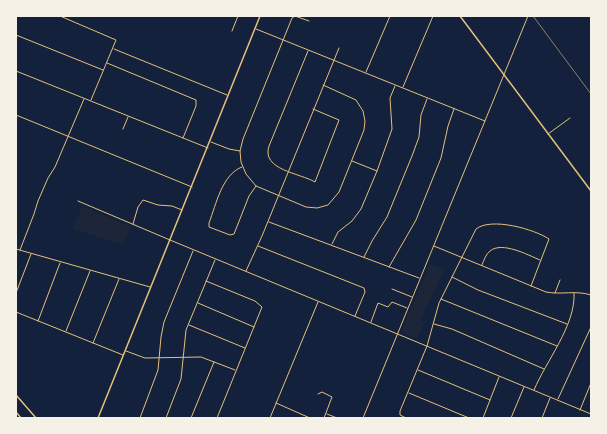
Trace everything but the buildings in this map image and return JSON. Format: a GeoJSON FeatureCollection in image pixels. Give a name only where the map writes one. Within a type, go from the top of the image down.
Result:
{"type":"FeatureCollection","features":[{"type":"Feature","properties":{"kind":"main road"},"geometry":{"type":"LineString","coordinates":[[98,418],[260,16]]}},
{"type":"Feature","properties":{"kind":"main road"},"geometry":{"type":"LineString","coordinates":[[460,16],[591,192]]}},
{"type":"Feature","properties":{"kind":"main road"},"geometry":{"type":"LineString","coordinates":[[16,395],[35,418]]}},
{"type":"Feature","properties":{"kind":"main road"},"geometry":{"type":"LineString","coordinates":[[16,412],[21,418]]}},
{"type":"Feature","properties":{"kind":"street"},"geometry":{"type":"LineString","coordinates":[[60,16],[116,40],[90,101]]}},
{"type":"Feature","properties":{"kind":"street"},"geometry":{"type":"LineString","coordinates":[[232,31],[238,16]]}},
{"type":"Feature","properties":{"kind":"street"},"geometry":{"type":"LineString","coordinates":[[366,73],[390,16]]}},
{"type":"Feature","properties":{"kind":"street"},"geometry":{"type":"LineString","coordinates":[[402,88],[434,16]]}},
{"type":"Feature","properties":{"kind":"street"},"geometry":{"type":"LineString","coordinates":[[363,418],[528,16]]}},
{"type":"Feature","properties":{"kind":"street"},"geometry":{"type":"LineString","coordinates":[[309,22],[293,17],[243,139],[240,151],[243,167],[248,178],[256,186],[306,207],[317,208],[328,205],[336,198],[365,126],[365,116],[362,107],[351,97],[323,86]]}},
{"type":"Feature","properties":{"kind":"street"},"geometry":{"type":"LineString","coordinates":[[255,29],[485,121]]}},
{"type":"Feature","properties":{"kind":"street"},"geometry":{"type":"LineString","coordinates":[[16,36],[103,70]]}},
{"type":"Feature","properties":{"kind":"street"},"geometry":{"type":"LineString","coordinates":[[246,272],[339,48]]}},
{"type":"Feature","properties":{"kind":"street"},"geometry":{"type":"LineString","coordinates":[[113,49],[228,96]]}},
{"type":"Feature","properties":{"kind":"street"},"geometry":{"type":"LineString","coordinates":[[308,50],[269,146],[268,158],[276,166],[314,182],[339,120],[313,110]]}},
{"type":"Feature","properties":{"kind":"street"},"geometry":{"type":"LineString","coordinates":[[107,63],[196,100],[196,106],[183,138]]}},
{"type":"Feature","properties":{"kind":"street"},"geometry":{"type":"LineString","coordinates":[[16,71],[208,148]]}},
{"type":"Feature","properties":{"kind":"street"},"geometry":{"type":"LineString","coordinates":[[332,244],[338,232],[352,221],[361,209],[377,171],[392,129],[390,98],[395,85]]}},
{"type":"Feature","properties":{"kind":"street"},"geometry":{"type":"LineString","coordinates":[[20,250],[38,201],[48,178],[55,168],[84,98]]}},
{"type":"Feature","properties":{"kind":"street"},"geometry":{"type":"LineString","coordinates":[[364,257],[387,217],[412,156],[418,137],[421,115],[428,98]]}},
{"type":"Feature","properties":{"kind":"street"},"geometry":{"type":"LineString","coordinates":[[389,267],[416,220],[441,158],[448,126],[454,109]]}},
{"type":"Feature","properties":{"kind":"street"},"geometry":{"type":"LineString","coordinates":[[16,115],[192,187]]}},
{"type":"Feature","properties":{"kind":"street"},"geometry":{"type":"LineString","coordinates":[[123,129],[128,116]]}},
{"type":"Feature","properties":{"kind":"street"},"geometry":{"type":"LineString","coordinates":[[548,134],[570,118]]}},
{"type":"Feature","properties":{"kind":"street"},"geometry":{"type":"LineString","coordinates":[[210,142],[229,149],[240,151]]}},
{"type":"Feature","properties":{"kind":"street"},"geometry":{"type":"LineString","coordinates":[[351,161],[377,171]]}},
{"type":"Feature","properties":{"kind":"street"},"geometry":{"type":"LineString","coordinates":[[243,167],[235,171],[227,178],[209,226],[232,235],[249,196],[256,186]]}},
{"type":"Feature","properties":{"kind":"street"},"geometry":{"type":"LineString","coordinates":[[133,224],[138,208],[143,200],[158,205],[172,206],[182,210]]}},
{"type":"Feature","properties":{"kind":"street"},"geometry":{"type":"LineString","coordinates":[[78,201],[318,302],[591,414]]}},
{"type":"Feature","properties":{"kind":"street"},"geometry":{"type":"LineString","coordinates":[[268,221],[332,244],[420,279]]}},
{"type":"Feature","properties":{"kind":"street"},"geometry":{"type":"LineString","coordinates":[[406,418],[400,415],[427,346],[440,299],[474,231],[484,225],[521,227],[549,239],[531,286]]}},
{"type":"Feature","properties":{"kind":"street"},"geometry":{"type":"LineString","coordinates":[[258,246],[365,290],[355,316]]}},
{"type":"Feature","properties":{"kind":"street"},"geometry":{"type":"LineString","coordinates":[[433,246],[531,286],[554,293],[574,292],[591,294]]}},
{"type":"Feature","properties":{"kind":"street"},"geometry":{"type":"LineString","coordinates":[[482,266],[487,254],[495,248],[515,250],[541,260]]}},
{"type":"Feature","properties":{"kind":"street"},"geometry":{"type":"LineString","coordinates":[[16,249],[151,287]]}},
{"type":"Feature","properties":{"kind":"street"},"geometry":{"type":"LineString","coordinates":[[140,418],[156,377],[164,322],[194,250]]}},
{"type":"Feature","properties":{"kind":"street"},"geometry":{"type":"LineString","coordinates":[[16,293],[32,254]]}},
{"type":"Feature","properties":{"kind":"street"},"geometry":{"type":"LineString","coordinates":[[166,418],[180,384],[184,340],[188,325],[216,259]]}},
{"type":"Feature","properties":{"kind":"street"},"geometry":{"type":"LineString","coordinates":[[38,321],[61,262]]}},
{"type":"Feature","properties":{"kind":"street"},"geometry":{"type":"LineString","coordinates":[[66,332],[90,270]]}},
{"type":"Feature","properties":{"kind":"street"},"geometry":{"type":"LineString","coordinates":[[451,277],[485,293],[567,324]]}},
{"type":"Feature","properties":{"kind":"street"},"geometry":{"type":"LineString","coordinates":[[93,343],[119,278]]}},
{"type":"Feature","properties":{"kind":"street"},"geometry":{"type":"LineString","coordinates":[[554,293],[560,280]]}},
{"type":"Feature","properties":{"kind":"street"},"geometry":{"type":"LineString","coordinates":[[206,281],[262,305],[216,418]]}},
{"type":"Feature","properties":{"kind":"street"},"geometry":{"type":"LineString","coordinates":[[392,289],[412,297]]}},
{"type":"Feature","properties":{"kind":"street"},"geometry":{"type":"LineString","coordinates":[[534,390],[567,324],[574,305],[574,292]]}},
{"type":"Feature","properties":{"kind":"street"},"geometry":{"type":"LineString","coordinates":[[440,299],[557,346]]}},
{"type":"Feature","properties":{"kind":"street"},"geometry":{"type":"LineString","coordinates":[[270,418],[318,302]]}},
{"type":"Feature","properties":{"kind":"street"},"geometry":{"type":"LineString","coordinates":[[370,323],[378,303],[388,307],[392,302],[407,308]]}},
{"type":"Feature","properties":{"kind":"street"},"geometry":{"type":"LineString","coordinates":[[197,303],[254,327]]}},
{"type":"Feature","properties":{"kind":"street"},"geometry":{"type":"LineString","coordinates":[[16,312],[124,355]]}},
{"type":"Feature","properties":{"kind":"street"},"geometry":{"type":"LineString","coordinates":[[434,324],[452,329],[544,369]]}},
{"type":"Feature","properties":{"kind":"street"},"geometry":{"type":"LineString","coordinates":[[188,325],[245,348]]}},
{"type":"Feature","properties":{"kind":"street"},"geometry":{"type":"LineString","coordinates":[[557,400],[591,328]]}},
{"type":"Feature","properties":{"kind":"street"},"geometry":{"type":"LineString","coordinates":[[126,351],[145,358],[200,356],[236,370]]}},
{"type":"Feature","properties":{"kind":"street"},"geometry":{"type":"LineString","coordinates":[[191,418],[214,361]]}},
{"type":"Feature","properties":{"kind":"street"},"geometry":{"type":"LineString","coordinates":[[417,370],[490,400]]}},
{"type":"Feature","properties":{"kind":"street"},"geometry":{"type":"LineString","coordinates":[[483,418],[499,376]]}},
{"type":"Feature","properties":{"kind":"street"},"geometry":{"type":"LineString","coordinates":[[580,410],[591,383]]}},
{"type":"Feature","properties":{"kind":"street"},"geometry":{"type":"LineString","coordinates":[[511,418],[524,387]]}},
{"type":"Feature","properties":{"kind":"street"},"geometry":{"type":"LineString","coordinates":[[318,394],[322,392],[332,397],[324,418]]}},
{"type":"Feature","properties":{"kind":"street"},"geometry":{"type":"LineString","coordinates":[[408,392],[469,418]]}},
{"type":"Feature","properties":{"kind":"street"},"geometry":{"type":"LineString","coordinates":[[542,418],[550,397]]}},
{"type":"Feature","properties":{"kind":"street"},"geometry":{"type":"LineString","coordinates":[[276,403],[310,418]]}},
{"type":"Feature","properties":{"kind":"street"},"geometry":{"type":"LineString","coordinates":[[326,414],[337,418]]}},
{"type":"Feature","properties":{"kind":"shaded area"},"geometry":{"type":"Polygon","coordinates":[[[82,206],[131,227],[123,245],[73,229],[82,206]]]}},
{"type":"Feature","properties":{"kind":"shaded area"},"geometry":{"type":"Polygon","coordinates":[[[430,264],[444,270],[420,321],[424,323],[417,339],[401,332],[430,264]]]}},
{"type":"Feature","properties":{"kind":"railway"},"geometry":{"type":"LineString","coordinates":[[533,16],[591,94]]}}]}
